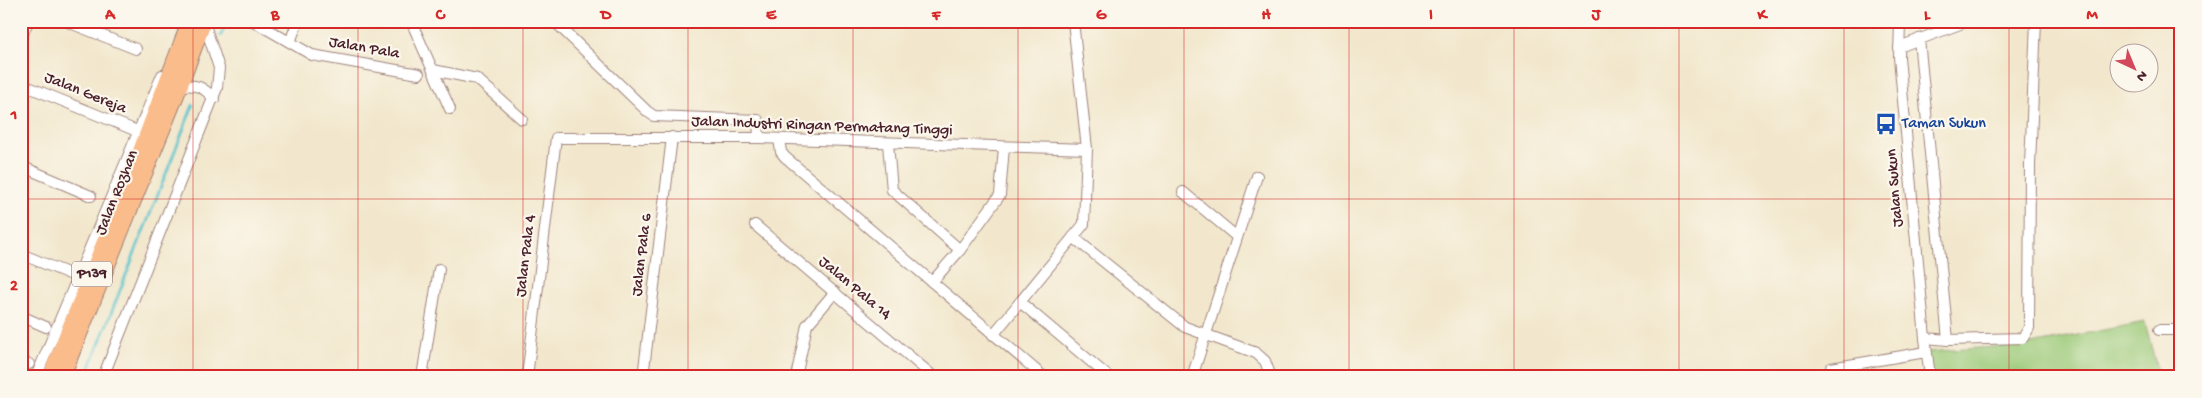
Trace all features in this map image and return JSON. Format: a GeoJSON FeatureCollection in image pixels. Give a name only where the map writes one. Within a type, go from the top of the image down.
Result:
{"type":"FeatureCollection","features":[{"type":"Feature","properties":{"kind":"main road","name":"Jalan Rozhan"},"geometry":{"type":"LineString","coordinates":[[62,377],[138,174],[186,31],[186,21]]}},
{"type":"Feature","properties":{"kind":"main road","name":"Jalan Rozhan"},"geometry":{"type":"LineString","coordinates":[[50,377],[138,174],[180,86],[204,22]]}},
{"type":"Feature","properties":{"kind":"street"},"geometry":{"type":"LineString","coordinates":[[21,39],[28,21]]}},
{"type":"Feature","properties":{"kind":"street"},"geometry":{"type":"LineString","coordinates":[[65,21],[136,50]]}},
{"type":"Feature","properties":{"kind":"street"},"geometry":{"type":"LineString","coordinates":[[36,377],[137,131],[186,21]]}},
{"type":"Feature","properties":{"kind":"street","name":"Jalan Pala"},"geometry":{"type":"LineString","coordinates":[[253,21],[312,55],[419,74]]}},
{"type":"Feature","properties":{"kind":"street"},"geometry":{"type":"LineString","coordinates":[[290,42],[298,21]]}},
{"type":"Feature","properties":{"kind":"street"},"geometry":{"type":"LineString","coordinates":[[411,21],[450,109]]}},
{"type":"Feature","properties":{"kind":"street"},"geometry":{"type":"LineString","coordinates":[[554,21],[654,116],[758,120],[759,138]]}},
{"type":"Feature","properties":{"kind":"street"},"geometry":{"type":"LineString","coordinates":[[993,335],[1084,224],[1087,149],[1073,21]]}},
{"type":"Feature","properties":{"kind":"street","name":"Jalan Sukun"},"geometry":{"type":"LineString","coordinates":[[1900,21],[1899,47],[1924,338],[1930,377]]}},
{"type":"Feature","properties":{"kind":"street"},"geometry":{"type":"LineString","coordinates":[[1899,47],[1968,21]]}},
{"type":"Feature","properties":{"kind":"street"},"geometry":{"type":"LineString","coordinates":[[1924,338],[1948,340],[2023,338],[2029,328],[2030,165],[2036,21]]}},
{"type":"Feature","properties":{"kind":"street"},"geometry":{"type":"LineString","coordinates":[[103,377],[214,99],[219,79],[218,68],[204,22]]}},
{"type":"Feature","properties":{"kind":"street"},"geometry":{"type":"LineString","coordinates":[[1919,39],[1948,340]]}},
{"type":"Feature","properties":{"kind":"street"},"geometry":{"type":"LineString","coordinates":[[433,70],[477,79],[522,120]]}},
{"type":"Feature","properties":{"kind":"street","name":"Jalan Gereja"},"geometry":{"type":"LineString","coordinates":[[21,84],[137,131]]}},
{"type":"Feature","properties":{"kind":"street"},"geometry":{"type":"LineString","coordinates":[[180,86],[198,85],[214,99]]}},
{"type":"Feature","properties":{"kind":"street","name":"Jalan Industri Ringan Permatang Tinggi"},"geometry":{"type":"LineString","coordinates":[[556,138],[759,138],[888,144],[1087,149]]}},
{"type":"Feature","properties":{"kind":"street","name":"Jalan Pala 4"},"geometry":{"type":"LineString","coordinates":[[527,377],[556,138]]}},
{"type":"Feature","properties":{"kind":"street","name":"Jalan Pala 6"},"geometry":{"type":"LineString","coordinates":[[643,377],[672,138]]}},
{"type":"Feature","properties":{"kind":"street"},"geometry":{"type":"LineString","coordinates":[[779,139],[781,152],[785,157],[1044,377]]}},
{"type":"Feature","properties":{"kind":"street"},"geometry":{"type":"LineString","coordinates":[[888,144],[892,190],[960,250]]}},
{"type":"Feature","properties":{"kind":"street"},"geometry":{"type":"LineString","coordinates":[[932,282],[960,250],[1000,195],[1004,147]]}},
{"type":"Feature","properties":{"kind":"street"},"geometry":{"type":"LineString","coordinates":[[21,166],[91,196]]}},
{"type":"Feature","properties":{"kind":"street"},"geometry":{"type":"LineString","coordinates":[[1192,377],[1258,176]]}},
{"type":"Feature","properties":{"kind":"street"},"geometry":{"type":"LineString","coordinates":[[1183,192],[1237,237]]}},
{"type":"Feature","properties":{"kind":"street","name":"Jalan Pala 14"},"geometry":{"type":"LineString","coordinates":[[755,225],[934,377]]}},
{"type":"Feature","properties":{"kind":"street"},"geometry":{"type":"LineString","coordinates":[[1073,237],[1185,327],[1256,353],[1265,361],[1271,377]]}},
{"type":"Feature","properties":{"kind":"street"},"geometry":{"type":"LineString","coordinates":[[21,254],[77,278]]}},
{"type":"Feature","properties":{"kind":"street"},"geometry":{"type":"LineString","coordinates":[[422,377],[439,269]]}},
{"type":"Feature","properties":{"kind":"street"},"geometry":{"type":"LineString","coordinates":[[796,377],[807,324],[835,292]]}},
{"type":"Feature","properties":{"kind":"street"},"geometry":{"type":"LineString","coordinates":[[1020,302],[1109,377]]}},
{"type":"Feature","properties":{"kind":"street"},"geometry":{"type":"LineString","coordinates":[[21,316],[46,327]]}},
{"type":"Feature","properties":{"kind":"street"},"geometry":{"type":"LineString","coordinates":[[2159,330],[2181,330]]}},
{"type":"Feature","properties":{"kind":"street"},"geometry":{"type":"LineString","coordinates":[[1832,372],[1926,352]]}},
{"type":"Feature","properties":{"kind":"green space"},"geometry":{"type":"Polygon","coordinates":[[[2145,322],[2159,377],[1930,377],[1926,352],[2031,344],[2145,322]]]}},
{"type":"Feature","properties":{"kind":"waterway"},"geometry":{"type":"LineString","coordinates":[[221,36],[226,22]]}},
{"type":"Feature","properties":{"kind":"waterway"},"geometry":{"type":"LineString","coordinates":[[86,377],[193,105]]}},
{"type":"Feature","properties":{"kind":"place","name":"Taman Sukun"},"geometry":{"type":"Point","coordinates":[1886,124]}}]}
